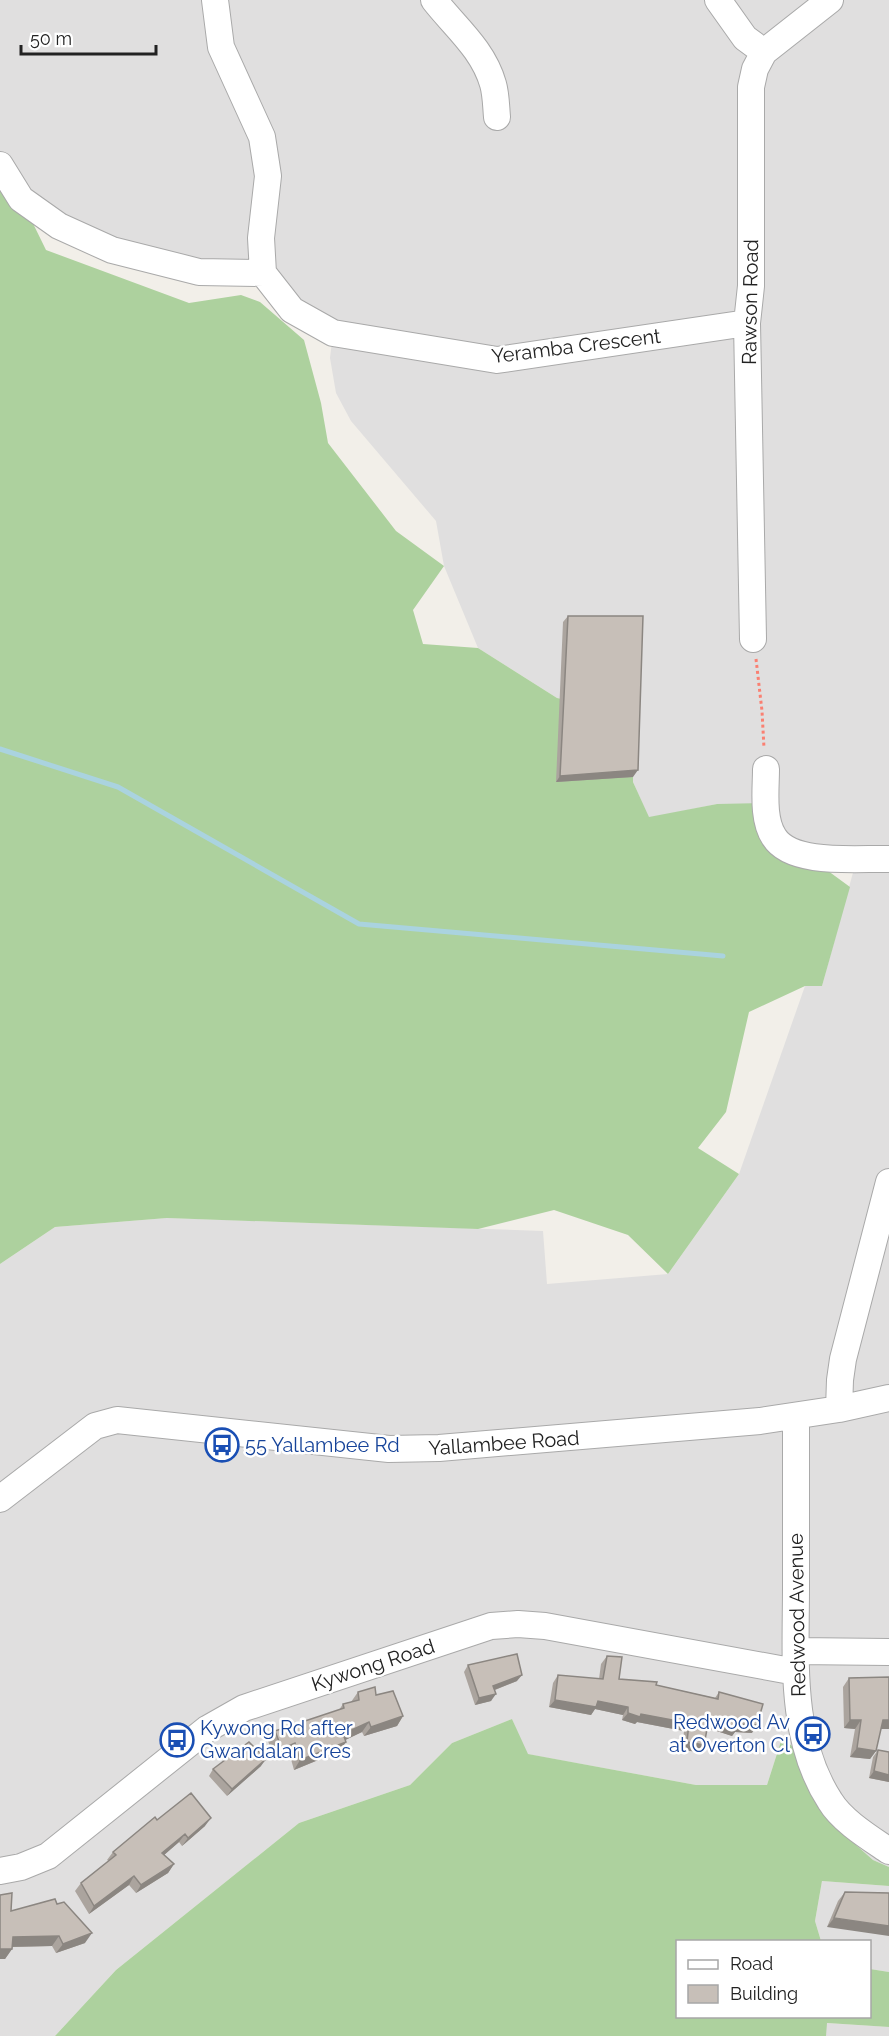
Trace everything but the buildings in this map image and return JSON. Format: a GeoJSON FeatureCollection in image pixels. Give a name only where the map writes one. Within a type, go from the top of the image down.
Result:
{"type":"FeatureCollection","features":[{"type":"Feature","properties":{"kind":"street"},"geometry":{"type":"LineString","coordinates":[[0,165],[21,199],[59,226],[112,250],[199,272],[263,273],[261,238],[268,176],[262,137],[221,47],[215,0]]}},
{"type":"Feature","properties":{"kind":"street"},"geometry":{"type":"LineString","coordinates":[[434,0],[476,48],[486,65],[494,85],[497,117]]}},
{"type":"Feature","properties":{"kind":"street"},"geometry":{"type":"LineString","coordinates":[[718,0],[745,38],[764,52]]}},
{"type":"Feature","properties":{"kind":"street","name":"Rawson Road"},"geometry":{"type":"LineString","coordinates":[[753,639],[747,322],[751,286],[751,87],[755,69],[764,52],[830,0]]}},
{"type":"Feature","properties":{"kind":"street","name":"Yeramba Crescent"},"geometry":{"type":"LineString","coordinates":[[263,273],[292,310],[333,333],[496,360],[747,322]]}},
{"type":"Feature","properties":{"kind":"street"},"geometry":{"type":"LineString","coordinates":[[766,769],[765,803],[774,837],[784,848],[809,857],[889,859]]}},
{"type":"Feature","properties":{"kind":"street"},"geometry":{"type":"LineString","coordinates":[[839,1409],[843,1359],[889,1182]]}},
{"type":"Feature","properties":{"kind":"street","name":"Yallambee Road"},"geometry":{"type":"LineString","coordinates":[[0,1499],[95,1426],[117,1420],[389,1449],[414,1449],[473,1446],[796,1417],[889,1398]]}},
{"type":"Feature","properties":{"kind":"street","name":"Redwood Avenue"},"geometry":{"type":"LineString","coordinates":[[796,1417],[796,1661],[802,1725],[808,1753],[817,1777],[831,1803],[855,1827],[889,1851]]}},
{"type":"Feature","properties":{"kind":"street","name":"Kywong Road"},"geometry":{"type":"LineString","coordinates":[[0,1871],[21,1867],[48,1856],[207,1730],[244,1708],[491,1626],[518,1624],[545,1626],[796,1661],[889,1652]]}},
{"type":"Feature","properties":{"kind":"path"},"geometry":{"type":"LineString","coordinates":[[753,639],[766,769]]}},
{"type":"Feature","properties":{"kind":"shaded area"},"geometry":{"type":"Polygon","coordinates":[[[0,0],[889,0],[889,1867],[873,1860],[830,1822],[792,1746],[782,1738],[767,1785],[696,1785],[527,1754],[512,1719],[452,1743],[410,1785],[299,1823],[116,1970],[55,2036],[0,2036],[0,1264],[55,1227],[167,1218],[543,1231],[547,1284],[668,1274],[739,1174],[805,986],[822,986],[857,858],[809,857],[717,804],[649,818],[633,782],[633,713],[557,698],[478,648],[444,566],[436,521],[351,421],[336,393],[330,358],[333,333],[263,273],[199,272],[59,226],[0,165],[0,0]]]}},
{"type":"Feature","properties":{"kind":"shaded area"},"geometry":{"type":"Polygon","coordinates":[[[822,1881],[889,1886],[889,1972],[871,1969],[871,1940],[821,1940],[815,1921],[822,1881]]]}},
{"type":"Feature","properties":{"kind":"shaded area"},"geometry":{"type":"Polygon","coordinates":[[[826,2023],[889,2027],[889,2036],[826,2036],[826,2023]]]}},
{"type":"Feature","properties":{"kind":"green space"},"geometry":{"type":"Polygon","coordinates":[[[0,165],[21,199],[46,250],[189,303],[241,295],[260,302],[304,340],[321,403],[328,443],[396,531],[444,566],[413,610],[423,644],[478,648],[557,698],[633,713],[633,782],[649,817],[717,804],[765,803],[769,822],[809,857],[850,887],[822,986],[805,986],[749,1012],[726,1112],[698,1148],[739,1174],[668,1274],[628,1235],[554,1210],[478,1229],[167,1218],[55,1227],[0,1264],[0,165]]]}},
{"type":"Feature","properties":{"kind":"green space"},"geometry":{"type":"Polygon","coordinates":[[[512,1719],[528,1754],[696,1785],[767,1785],[782,1738],[792,1746],[830,1822],[873,1860],[889,1867],[889,1886],[822,1881],[815,1921],[821,1940],[676,1940],[676,2018],[871,2018],[871,1969],[889,1972],[889,2027],[827,2023],[826,2036],[55,2036],[116,1970],[299,1823],[410,1785],[452,1743],[512,1719]]]}},
{"type":"Feature","properties":{"kind":"waterway"},"geometry":{"type":"LineString","coordinates":[[0,749],[118,787],[359,924],[723,956]]}},
{"type":"Feature","properties":{"kind":"place","name":"55 Yallambee Rd"},"geometry":{"type":"Point","coordinates":[222,1445]}},
{"type":"Feature","properties":{"kind":"place","name":"Redwood Av at Overton Cl"},"geometry":{"type":"Point","coordinates":[813,1734]}},
{"type":"Feature","properties":{"kind":"place","name":"Kywong Rd after Gwandalan Cres"},"geometry":{"type":"Point","coordinates":[177,1740]}}]}
